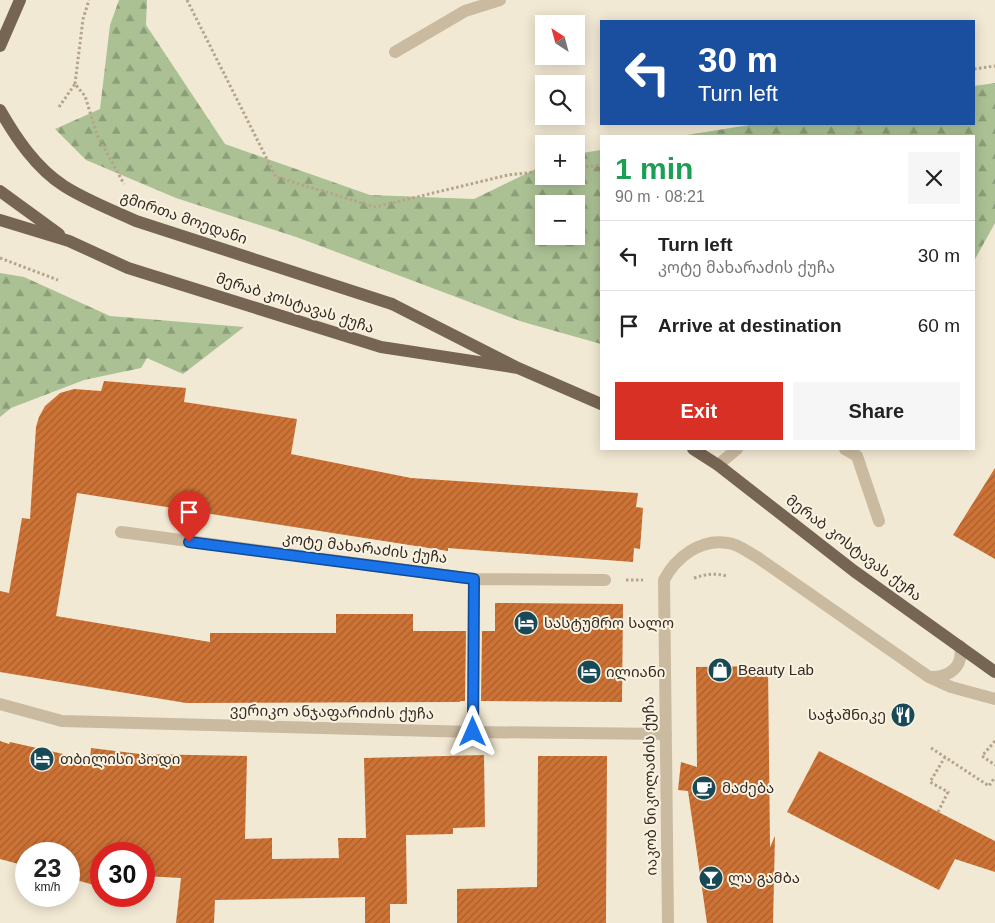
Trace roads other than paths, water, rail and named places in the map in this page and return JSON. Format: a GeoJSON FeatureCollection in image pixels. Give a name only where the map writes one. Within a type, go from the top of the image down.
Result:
{"type":"FeatureCollection","features":[{"type":"Feature","properties":{"kind":"main road"},"geometry":{"type":"LineString","coordinates":[[0,46],[20,0]]}},
{"type":"Feature","properties":{"kind":"main road","name":"გმირთა მოედანი"},"geometry":{"type":"LineString","coordinates":[[0,110],[24,147],[42,168],[64,186],[100,205],[136,221],[392,304]]}},
{"type":"Feature","properties":{"kind":"main road"},"geometry":{"type":"LineString","coordinates":[[0,191],[69,241]]}},
{"type":"Feature","properties":{"kind":"main road"},"geometry":{"type":"LineString","coordinates":[[0,220],[69,241]]}},
{"type":"Feature","properties":{"kind":"main road","name":"მერაბ კოსტავას ქუჩა"},"geometry":{"type":"LineString","coordinates":[[69,241],[128,268],[381,347],[518,368]]}},
{"type":"Feature","properties":{"kind":"main road","name":"მერაბ კოსტავას ქუჩა"},"geometry":{"type":"LineString","coordinates":[[392,304],[518,368],[600,404]]}},
{"type":"Feature","properties":{"kind":"main road","name":"მერაბ კოსტავას ქუჩა"},"geometry":{"type":"LineString","coordinates":[[694,450],[854,571],[995,672]]}},
{"type":"Feature","properties":{"kind":"street"},"geometry":{"type":"LineString","coordinates":[[394,52],[465,11],[500,0]]}},
{"type":"Feature","properties":{"kind":"street"},"geometry":{"type":"LineString","coordinates":[[718,466],[735,450]]}},
{"type":"Feature","properties":{"kind":"street"},"geometry":{"type":"LineString","coordinates":[[847,450],[857,456],[879,521]]}},
{"type":"Feature","properties":{"kind":"street","name":"კოტე მახარაძის ქუჩა"},"geometry":{"type":"LineString","coordinates":[[122,532],[474,579],[605,580]]}},
{"type":"Feature","properties":{"kind":"street","name":"იაკობ ნიკოლაძის ქუჩა"},"geometry":{"type":"LineString","coordinates":[[668,923],[664,580],[673,565],[693,549],[708,543],[729,543],[757,557],[929,677],[951,687],[995,699]]}},
{"type":"Feature","properties":{"kind":"street"},"geometry":{"type":"LineString","coordinates":[[473,732],[474,579]]}},
{"type":"Feature","properties":{"kind":"street"},"geometry":{"type":"LineString","coordinates":[[929,677],[944,675],[956,669],[961,658],[960,646]]}},
{"type":"Feature","properties":{"kind":"street","name":"ვერიკო ანჯაფარიძის ქუჩა"},"geometry":{"type":"LineString","coordinates":[[0,704],[62,721],[473,732],[666,734]]}},
{"type":"Feature","properties":{"kind":"place","name":"სასტუმრო სალო"},"geometry":{"type":"Point","coordinates":[526,623]}},
{"type":"Feature","properties":{"kind":"place","name":"Beauty Lab"},"geometry":{"type":"Point","coordinates":[720,670]}},
{"type":"Feature","properties":{"kind":"place","name":"ილიანი"},"geometry":{"type":"Point","coordinates":[589,672]}},
{"type":"Feature","properties":{"kind":"place","name":"საჭაშნიკე"},"geometry":{"type":"Point","coordinates":[903,715]}},
{"type":"Feature","properties":{"kind":"place","name":"თბილისი პოდი"},"geometry":{"type":"Point","coordinates":[42,759]}},
{"type":"Feature","properties":{"kind":"place","name":"მაძება"},"geometry":{"type":"Point","coordinates":[704,788]}},
{"type":"Feature","properties":{"kind":"place","name":"ლა გამბა"},"geometry":{"type":"Point","coordinates":[711,878]}}]}
